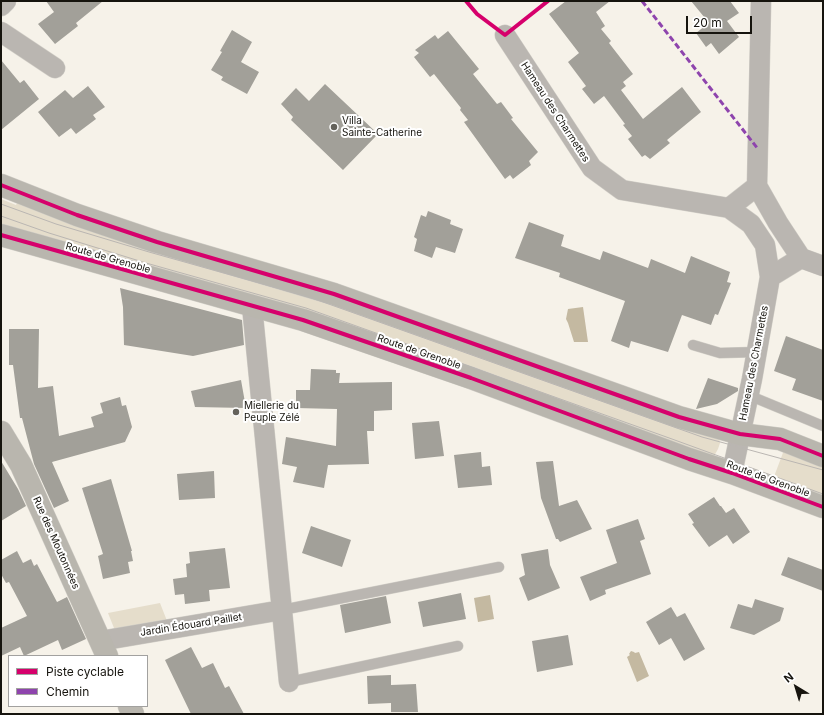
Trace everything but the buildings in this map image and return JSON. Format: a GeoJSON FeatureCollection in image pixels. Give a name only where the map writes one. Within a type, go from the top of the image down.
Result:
{"type":"FeatureCollection","features":[{"type":"Feature","properties":{"kind":"main road"},"geometry":{"type":"LineString","coordinates":[[1,186],[77,215],[157,242],[334,294],[680,417],[740,434],[780,439],[823,456]]}},
{"type":"Feature","properties":{"kind":"main road","name":"Route de Grenoble"},"geometry":{"type":"LineString","coordinates":[[1,235],[303,320],[471,378],[688,459],[732,473],[823,507]]}},
{"type":"Feature","properties":{"kind":"main road","name":"Rue des Moutonnées"},"geometry":{"type":"LineString","coordinates":[[1,432],[21,465],[103,648]]}},
{"type":"Feature","properties":{"kind":"street"},"geometry":{"type":"LineString","coordinates":[[1,6],[6,1]]}},
{"type":"Feature","properties":{"kind":"street"},"geometry":{"type":"LineString","coordinates":[[761,1],[757,186],[778,223],[801,258],[823,266]]}},
{"type":"Feature","properties":{"kind":"street"},"geometry":{"type":"LineString","coordinates":[[1,32],[55,68]]}},
{"type":"Feature","properties":{"kind":"street","name":"Hameau des Charmettes"},"geometry":{"type":"LineString","coordinates":[[505,35],[592,168],[622,190],[729,208],[751,224],[765,245],[770,277],[757,352],[732,473]]}},
{"type":"Feature","properties":{"kind":"street"},"geometry":{"type":"LineString","coordinates":[[729,208],[757,186]]}},
{"type":"Feature","properties":{"kind":"street"},"geometry":{"type":"LineString","coordinates":[[770,277],[801,258]]}},
{"type":"Feature","properties":{"kind":"street"},"geometry":{"type":"LineString","coordinates":[[252,306],[289,682]]}},
{"type":"Feature","properties":{"kind":"street","name":"Jardin Édouard Paillet"},"geometry":{"type":"LineString","coordinates":[[103,648],[282,610]]}},
{"type":"Feature","properties":{"kind":"lane"},"geometry":{"type":"LineString","coordinates":[[693,344],[720,353],[757,352]]}},
{"type":"Feature","properties":{"kind":"lane"},"geometry":{"type":"LineString","coordinates":[[748,395],[823,426]]}},
{"type":"Feature","properties":{"kind":"lane"},"geometry":{"type":"LineString","coordinates":[[282,610],[499,566]]}},
{"type":"Feature","properties":{"kind":"lane"},"geometry":{"type":"LineString","coordinates":[[289,682],[458,646]]}},
{"type":"Feature","properties":{"kind":"shaded area"},"geometry":{"type":"Polygon","coordinates":[[[1,199],[16,205],[18,201],[311,294],[719,438],[720,443],[718,449],[713,458],[1,226],[1,199]]]}},
{"type":"Feature","properties":{"kind":"shaded area"},"geometry":{"type":"Polygon","coordinates":[[[583,307],[588,342],[574,342],[566,319],[568,309],[583,307]]]}},
{"type":"Feature","properties":{"kind":"shaded area"},"geometry":{"type":"Polygon","coordinates":[[[784,450],[823,464],[823,501],[772,482],[784,450]]]}},
{"type":"Feature","properties":{"kind":"shaded area"},"geometry":{"type":"Polygon","coordinates":[[[490,595],[494,619],[478,622],[474,598],[490,595]]]}},
{"type":"Feature","properties":{"kind":"shaded area"},"geometry":{"type":"Polygon","coordinates":[[[160,603],[169,626],[116,633],[108,613],[160,603]]]}},
{"type":"Feature","properties":{"kind":"shaded area"},"geometry":{"type":"Polygon","coordinates":[[[631,651],[635,653],[639,652],[649,676],[637,682],[627,657],[630,655],[629,654],[631,651]]]}},
{"type":"Feature","properties":{"kind":"tram line"},"geometry":{"type":"LineString","coordinates":[[1,204],[56,224],[309,297],[702,437],[823,470]]}},
{"type":"Feature","properties":{"kind":"tram line"},"geometry":{"type":"LineString","coordinates":[[1,216],[49,233],[146,263],[306,308],[823,494]]}},
{"type":"Feature","properties":{"kind":"marked path"},"geometry":{"type":"LineString","coordinates":[[642,1],[758,149]]}},
{"type":"Feature","properties":{"kind":"cycle path"},"geometry":{"type":"LineString","coordinates":[[466,1],[477,14],[505,35],[548,1]]}},
{"type":"Feature","properties":{"kind":"cycle path"},"geometry":{"type":"LineString","coordinates":[[1,185],[77,215],[157,242],[334,294],[679,417],[740,434],[780,439],[823,456]]}},
{"type":"Feature","properties":{"kind":"cycle path"},"geometry":{"type":"LineString","coordinates":[[1,235],[303,320],[471,378],[823,507]]}},
{"type":"Feature","properties":{"kind":"place","name":"Villa Sainte-Catherine"},"geometry":{"type":"Point","coordinates":[334,127]}},
{"type":"Feature","properties":{"kind":"place","name":"Miellerie du Peuple Zélé"},"geometry":{"type":"Point","coordinates":[236,412]}}]}
